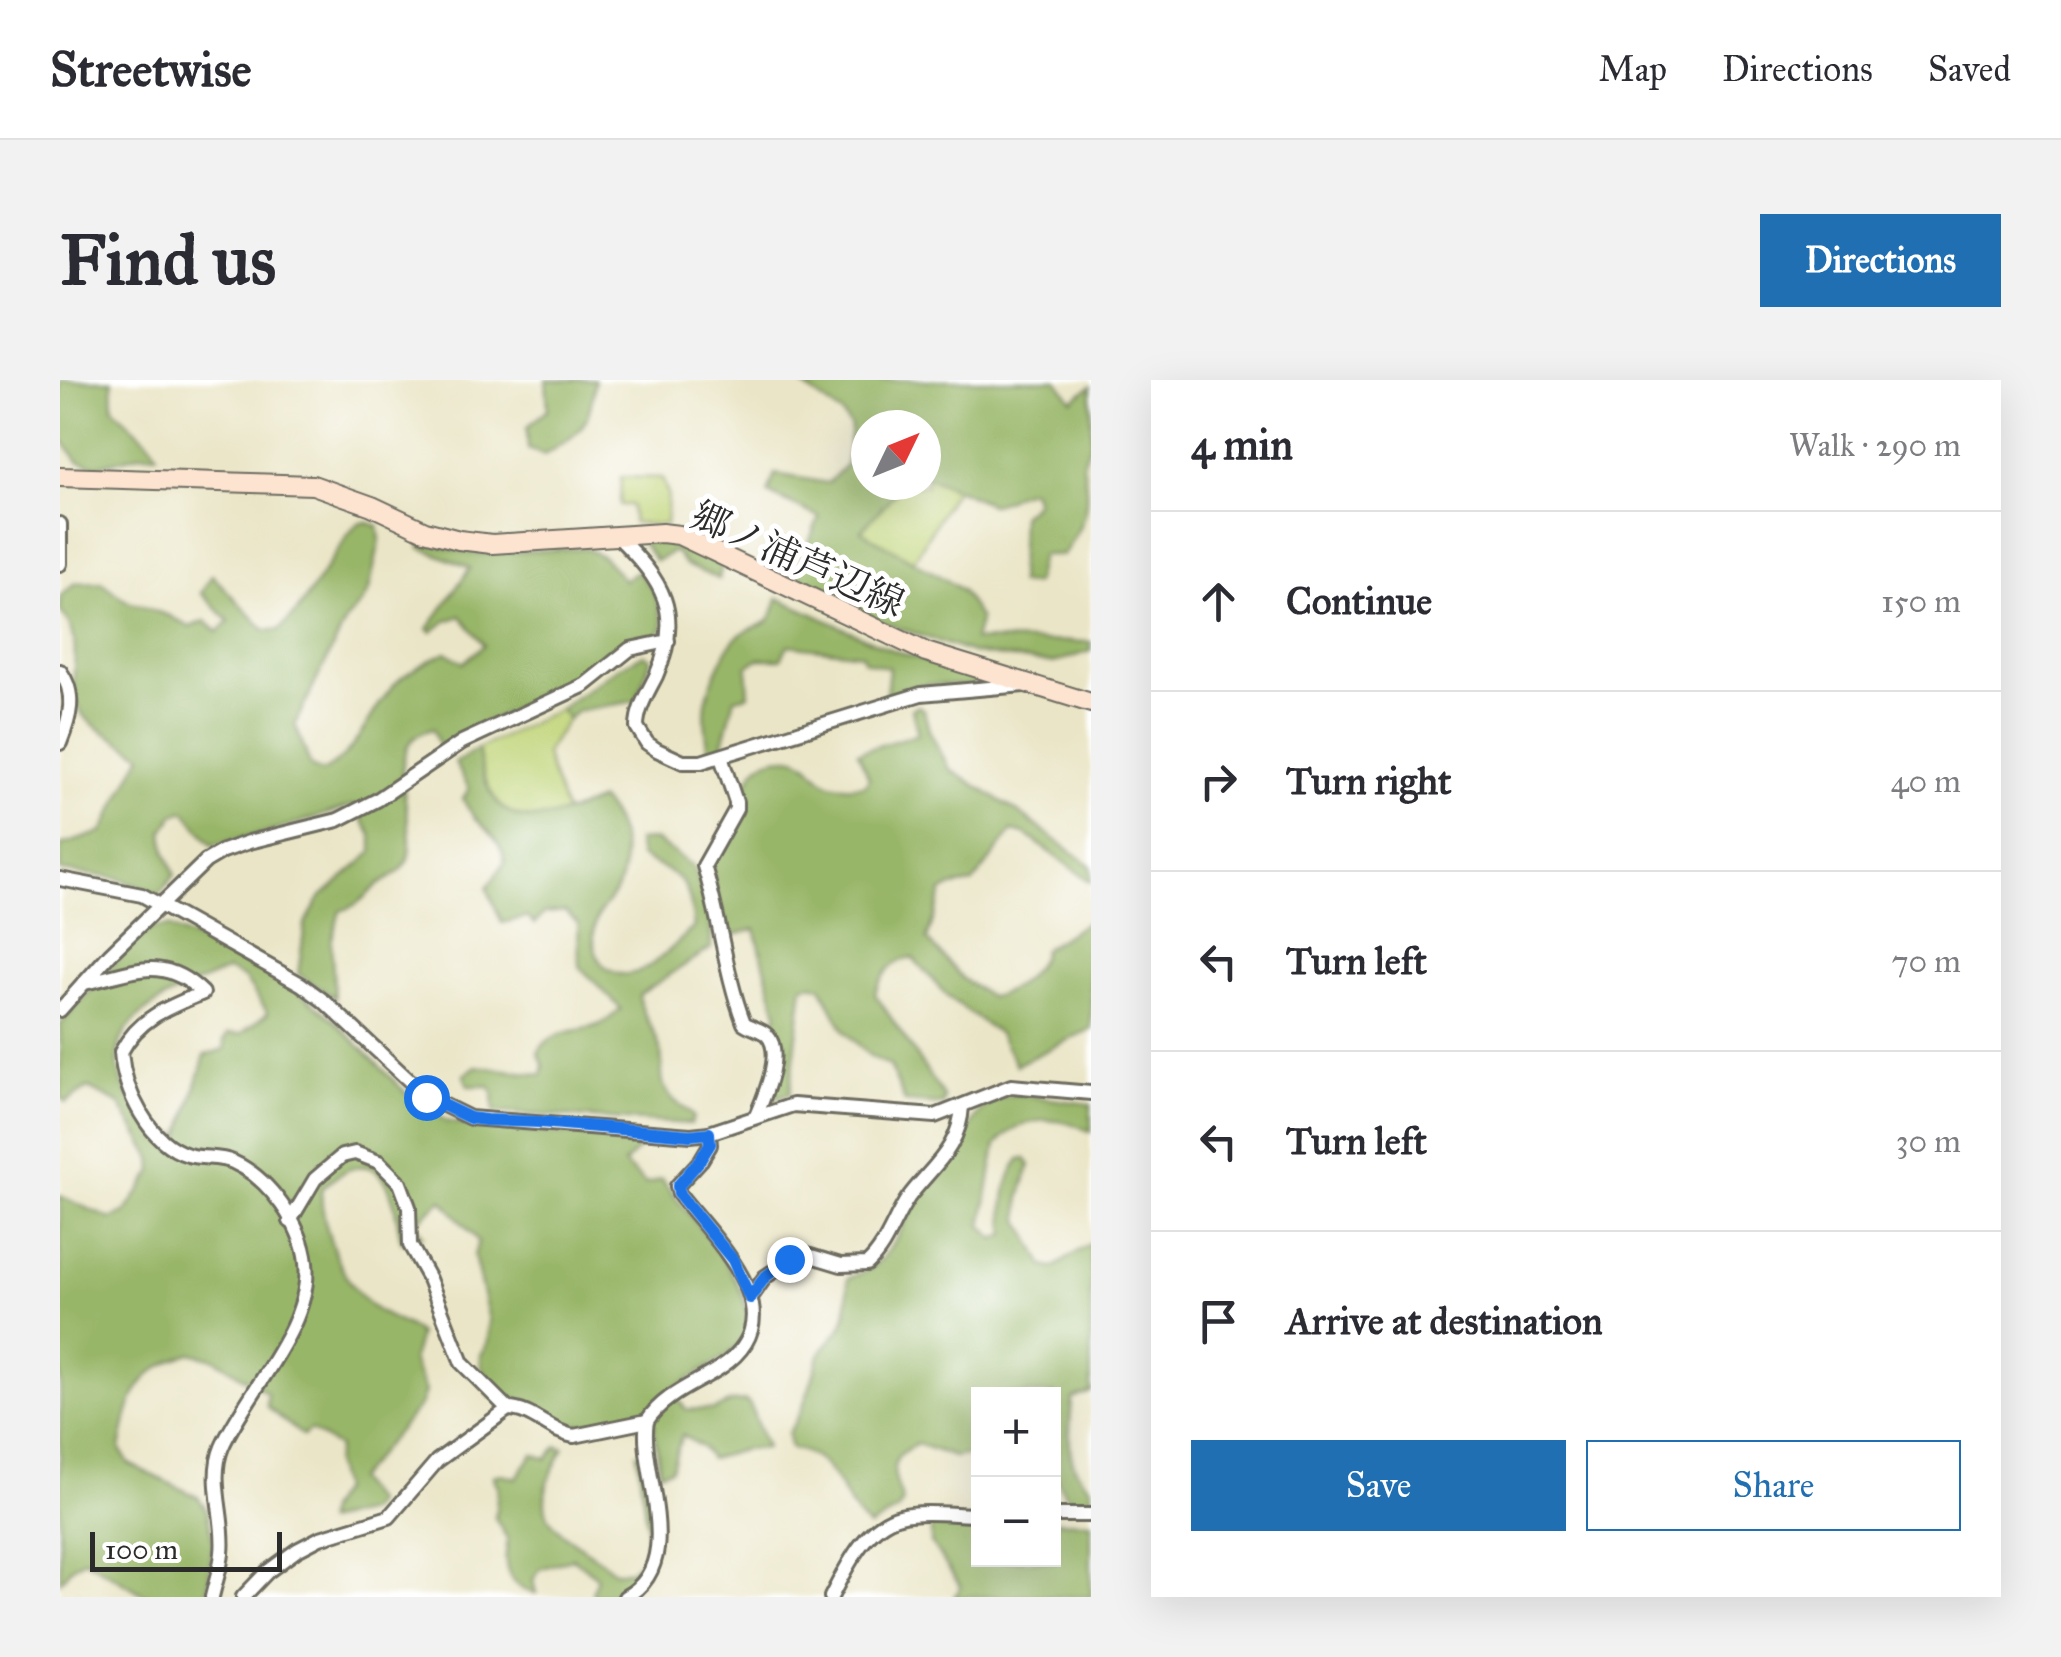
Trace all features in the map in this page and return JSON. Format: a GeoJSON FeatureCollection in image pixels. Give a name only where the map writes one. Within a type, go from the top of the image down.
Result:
{"type":"FeatureCollection","features":[{"type":"Feature","properties":{"kind":"main road","name":"郷ノ浦芦辺線"},"geometry":{"type":"LineString","coordinates":[[60,477],[313,485],[425,531],[492,544],[679,535],[926,652],[1091,704]]}},
{"type":"Feature","properties":{"kind":"street"},"geometry":{"type":"LineString","coordinates":[[60,524],[60,564]]}},
{"type":"Feature","properties":{"kind":"street"},"geometry":{"type":"LineString","coordinates":[[617,536],[652,572],[668,609],[668,641],[640,709],[637,727],[647,743],[683,762],[721,758],[808,727],[921,694],[1031,684]]}},
{"type":"Feature","properties":{"kind":"street"},"geometry":{"type":"LineString","coordinates":[[60,1010],[206,861],[223,851],[348,815],[462,742],[585,685],[630,650],[668,641]]}},
{"type":"Feature","properties":{"kind":"street"},"geometry":{"type":"LineString","coordinates":[[60,671],[69,687],[71,704],[60,743]]}},
{"type":"Feature","properties":{"kind":"street"},"geometry":{"type":"LineString","coordinates":[[721,758],[736,809],[704,866],[744,1023],[768,1036],[772,1045],[766,1090],[756,1116]]}},
{"type":"Feature","properties":{"kind":"street"},"geometry":{"type":"LineString","coordinates":[[60,879],[123,890],[160,906],[312,992],[426,1097],[444,1108],[486,1120],[690,1135],[709,1133],[803,1104],[935,1116],[1011,1086],[1091,1092]]}},
{"type":"Feature","properties":{"kind":"street"},"geometry":{"type":"LineString","coordinates":[[84,982],[147,967],[163,968],[191,982],[203,994],[157,1011],[130,1034],[121,1052],[132,1094],[143,1117],[168,1146],[189,1155],[229,1160],[267,1187],[290,1221],[306,1260],[303,1302],[218,1459],[223,1552],[212,1597]]}},
{"type":"Feature","properties":{"kind":"street"},"geometry":{"type":"LineString","coordinates":[[750,1298],[765,1277],[801,1253],[851,1267],[867,1264],[881,1248],[909,1198],[944,1160],[956,1136],[962,1106]]}},
{"type":"Feature","properties":{"kind":"street"},"geometry":{"type":"LineString","coordinates":[[290,1221],[315,1179],[342,1156],[364,1155],[388,1169],[406,1196],[410,1244],[434,1290],[462,1363],[508,1409],[526,1412],[562,1434],[574,1436],[647,1421],[689,1384],[720,1367],[748,1340],[754,1326],[750,1298],[733,1260],[679,1194],[678,1186],[710,1144],[709,1133]]}},
{"type":"Feature","properties":{"kind":"street"},"geometry":{"type":"LineString","coordinates":[[244,1597],[267,1572],[297,1550],[320,1538],[389,1517],[436,1461],[508,1409]]}},
{"type":"Feature","properties":{"kind":"street"},"geometry":{"type":"LineString","coordinates":[[624,1597],[646,1578],[655,1550],[658,1501],[646,1442],[647,1421]]}},
{"type":"Feature","properties":{"kind":"street"},"geometry":{"type":"LineString","coordinates":[[830,1597],[856,1552],[885,1523],[910,1515],[971,1515]]}},
{"type":"Feature","properties":{"kind":"street"},"geometry":{"type":"LineString","coordinates":[[1061,1515],[1091,1515]]}},
{"type":"Feature","properties":{"kind":"green space"},"geometry":{"type":"Polygon","coordinates":[[[60,380],[112,380],[113,407],[157,454],[97,466],[78,461],[60,437],[60,380]]]}},
{"type":"Feature","properties":{"kind":"green space"},"geometry":{"type":"Polygon","coordinates":[[[546,380],[595,380],[582,426],[544,455],[528,449],[527,427],[548,409],[546,380]]]}},
{"type":"Feature","properties":{"kind":"green space"},"geometry":{"type":"Polygon","coordinates":[[[795,380],[1057,380],[1072,400],[1091,386],[1091,441],[1083,464],[1085,512],[1077,532],[1063,555],[1041,555],[1035,583],[1019,584],[1021,515],[1036,502],[1032,490],[990,504],[941,483],[941,410],[851,410],[851,427],[842,414],[795,380]]]}},
{"type":"Feature","properties":{"kind":"green space"},"geometry":{"type":"Polygon","coordinates":[[[851,427],[851,500],[889,500],[861,531],[961,590],[980,619],[974,640],[1091,642],[1091,651],[1053,663],[972,653],[846,610],[796,574],[819,517],[768,493],[775,474],[828,483],[846,465],[851,427]]]}},
{"type":"Feature","properties":{"kind":"green space"},"geometry":{"type":"Polygon","coordinates":[[[621,477],[662,478],[668,495],[666,525],[633,523],[631,505],[620,505],[621,477]]]}},
{"type":"Feature","properties":{"kind":"green space"},"geometry":{"type":"Polygon","coordinates":[[[941,483],[955,489],[913,562],[860,532],[889,500],[941,500],[941,483]]]}},
{"type":"Feature","properties":{"kind":"green space"},"geometry":{"type":"Polygon","coordinates":[[[357,524],[378,526],[380,540],[369,590],[347,619],[295,724],[311,767],[322,772],[346,754],[388,692],[403,677],[446,652],[463,663],[484,645],[461,616],[432,632],[428,629],[470,568],[421,548],[421,543],[478,554],[585,548],[602,556],[624,580],[637,571],[654,591],[664,625],[659,635],[627,640],[582,676],[484,723],[440,749],[433,729],[415,737],[405,752],[403,771],[409,854],[400,871],[356,904],[340,911],[331,942],[335,998],[298,974],[305,924],[320,898],[372,853],[372,835],[354,805],[270,832],[212,845],[185,811],[174,815],[163,832],[175,874],[159,895],[117,878],[60,871],[60,846],[102,832],[142,755],[83,715],[74,690],[73,636],[60,611],[60,596],[76,583],[101,582],[128,602],[190,627],[205,621],[218,632],[229,621],[201,593],[212,575],[265,630],[279,630],[297,612],[348,535],[357,524]]]}},
{"type":"Feature","properties":{"kind":"green space"},"geometry":{"type":"Polygon","coordinates":[[[664,539],[678,542],[722,566],[719,579],[685,565],[675,551],[656,561],[642,543],[664,539]]]}},
{"type":"Feature","properties":{"kind":"green space"},"geometry":{"type":"Polygon","coordinates":[[[778,598],[887,648],[975,678],[975,686],[927,684],[886,695],[889,668],[864,661],[862,654],[788,645],[781,659],[758,659],[747,667],[749,695],[735,698],[722,747],[709,752],[706,704],[716,673],[735,639],[769,620],[778,598]]]}},
{"type":"Feature","properties":{"kind":"green space"},"geometry":{"type":"Polygon","coordinates":[[[644,654],[651,659],[636,701],[578,711],[568,719],[560,709],[617,668],[644,654]]]}},
{"type":"Feature","properties":{"kind":"green space"},"geometry":{"type":"Polygon","coordinates":[[[918,706],[924,710],[929,730],[949,768],[1091,866],[1091,882],[1025,834],[1012,831],[973,883],[942,892],[927,939],[963,979],[990,997],[1023,980],[1036,966],[1043,950],[1091,919],[1091,1029],[1016,1065],[999,1034],[949,998],[913,958],[906,959],[888,970],[875,994],[944,1097],[943,1105],[905,1102],[890,1066],[870,1056],[845,1032],[821,987],[811,984],[803,986],[790,1094],[770,1099],[778,1054],[767,1023],[778,1016],[755,929],[730,936],[714,885],[716,857],[733,827],[754,770],[763,763],[774,758],[797,758],[831,784],[865,785],[869,778],[858,752],[918,734],[912,709],[918,706]]]}},
{"type":"Feature","properties":{"kind":"green space"},"geometry":{"type":"Polygon","coordinates":[[[560,709],[568,719],[545,754],[566,814],[546,818],[515,815],[504,808],[487,785],[478,749],[560,709]]]}},
{"type":"Feature","properties":{"kind":"green space"},"geometry":{"type":"Polygon","coordinates":[[[478,749],[493,797],[519,817],[555,815],[600,800],[608,809],[619,831],[624,856],[620,881],[596,920],[594,941],[605,967],[617,973],[641,971],[694,927],[686,889],[675,876],[640,857],[637,841],[655,840],[694,867],[711,912],[711,948],[639,995],[660,1048],[665,1089],[693,1117],[691,1124],[494,1112],[493,1091],[488,1086],[468,1086],[464,1075],[476,1066],[542,1075],[544,1065],[538,1053],[551,1038],[601,1024],[621,1009],[579,966],[578,923],[565,911],[544,913],[535,924],[527,917],[502,923],[487,888],[505,862],[498,843],[463,799],[469,788],[455,763],[478,749]]]}},
{"type":"Feature","properties":{"kind":"green space"},"geometry":{"type":"Polygon","coordinates":[[[168,927],[299,992],[333,1019],[405,1092],[446,1121],[475,1127],[640,1139],[641,1146],[624,1164],[646,1184],[662,1179],[724,1260],[747,1308],[747,1329],[737,1347],[671,1391],[686,1409],[714,1410],[731,1402],[746,1401],[766,1448],[710,1459],[703,1448],[682,1435],[671,1469],[660,1472],[654,1427],[644,1415],[568,1426],[499,1391],[481,1367],[489,1320],[474,1256],[478,1241],[442,1200],[415,1223],[423,1236],[402,1243],[385,1180],[369,1167],[360,1167],[340,1174],[321,1189],[329,1236],[342,1268],[360,1295],[377,1310],[419,1334],[412,1360],[425,1391],[421,1404],[356,1480],[375,1503],[368,1512],[325,1522],[327,1510],[341,1489],[334,1463],[338,1447],[310,1430],[303,1436],[267,1407],[267,1393],[215,1359],[190,1353],[146,1378],[132,1401],[120,1449],[129,1464],[198,1497],[207,1510],[213,1541],[207,1597],[148,1597],[84,1559],[60,1582],[60,1196],[111,1219],[125,1213],[153,1171],[152,1158],[119,1103],[88,1088],[66,1102],[60,1095],[60,1025],[151,928],[168,927]],[[228,970],[165,999],[130,1026],[120,1043],[118,1064],[131,1099],[152,1124],[181,1136],[205,1055],[225,1049],[228,1034],[241,1034],[268,1013],[245,979],[228,970]]]}},
{"type":"Feature","properties":{"kind":"green space"},"geometry":{"type":"Polygon","coordinates":[[[1013,1094],[1091,1104],[1091,1132],[1065,1122],[1040,1121],[1017,1128],[996,1145],[982,1226],[995,1239],[1006,1234],[1007,1185],[1020,1159],[1026,1158],[1030,1165],[1020,1198],[1020,1220],[1044,1266],[1053,1268],[1091,1243],[1091,1392],[1072,1399],[1069,1436],[1076,1468],[1091,1487],[1091,1506],[1076,1503],[1061,1486],[1061,1387],[971,1387],[971,1454],[954,1457],[918,1444],[907,1449],[894,1467],[903,1502],[898,1510],[869,1527],[819,1460],[790,1448],[788,1433],[803,1406],[820,1354],[844,1321],[848,1278],[884,1257],[918,1201],[957,1154],[979,1113],[1013,1094]]]}},
{"type":"Feature","properties":{"kind":"green space"},"geometry":{"type":"Polygon","coordinates":[[[557,1446],[564,1448],[545,1495],[546,1511],[564,1535],[614,1571],[630,1571],[644,1557],[647,1527],[637,1453],[642,1453],[652,1521],[651,1544],[647,1565],[637,1582],[620,1593],[595,1597],[592,1593],[597,1577],[573,1558],[540,1569],[533,1580],[536,1593],[519,1587],[509,1574],[508,1540],[495,1518],[498,1487],[493,1476],[516,1478],[533,1454],[547,1459],[557,1446]]]}},
{"type":"Feature","properties":{"kind":"green space"},"geometry":{"type":"Polygon","coordinates":[[[931,1519],[971,1521],[971,1567],[1061,1567],[1061,1521],[1091,1522],[1091,1597],[954,1597],[961,1587],[931,1543],[931,1519]]]}},
{"type":"Feature","properties":{"kind":"route"},"geometry":{"type":"LineString","coordinates":[[426,1097],[470,1118],[690,1135],[709,1133],[710,1144],[678,1186],[679,1194],[733,1260],[750,1298],[765,1277],[789,1259]]}}]}
